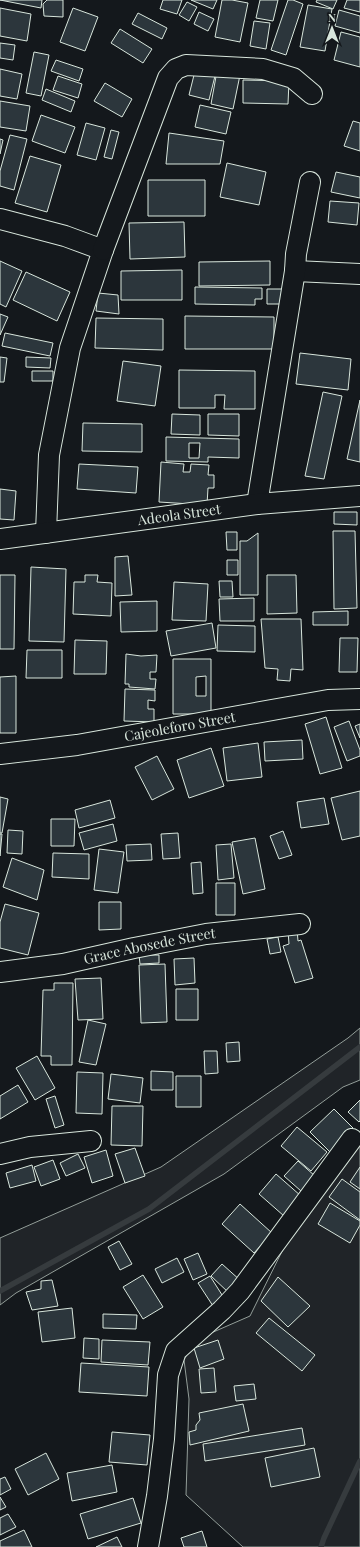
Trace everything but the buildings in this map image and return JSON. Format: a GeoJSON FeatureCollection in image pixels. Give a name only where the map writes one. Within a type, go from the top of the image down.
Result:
{"type":"FeatureCollection","features":[{"type":"Feature","properties":{"kind":"street"},"geometry":{"type":"LineString","coordinates":[[46,533],[49,455],[70,348],[103,250],[168,78],[176,70],[186,65],[263,70],[293,78],[312,94]]}},
{"type":"Feature","properties":{"kind":"street"},"geometry":{"type":"LineString","coordinates":[[257,504],[295,271],[296,254],[310,182]]}},
{"type":"Feature","properties":{"kind":"street"},"geometry":{"type":"LineString","coordinates":[[0,218],[65,236],[103,250]]}},
{"type":"Feature","properties":{"kind":"street"},"geometry":{"type":"LineString","coordinates":[[295,271],[360,274]]}},
{"type":"Feature","properties":{"kind":"street","name":"Adeola Street"},"geometry":{"type":"LineString","coordinates":[[0,539],[257,504],[360,496]]}},
{"type":"Feature","properties":{"kind":"street","name":"Cajeoleforo Street"},"geometry":{"type":"LineString","coordinates":[[0,754],[77,745],[328,700],[360,699]]}},
{"type":"Feature","properties":{"kind":"street","name":"Grace Abosede Street"},"geometry":{"type":"LineString","coordinates":[[0,972],[63,964],[206,934],[300,924]]}},
{"type":"Feature","properties":{"kind":"street"},"geometry":{"type":"LineString","coordinates":[[148,1547],[157,1496],[164,1439],[168,1375],[176,1351],[222,1310],[240,1291],[352,1139]]}},
{"type":"Feature","properties":{"kind":"street"},"geometry":{"type":"LineString","coordinates":[[0,1154],[30,1147],[91,1141]]}},
{"type":"Feature","properties":{"kind":"shaded area"},"geometry":{"type":"Polygon","coordinates":[[[360,1028],[360,1080],[343,1087],[224,1174],[16,1293],[0,1305],[0,1238],[161,1167],[348,1038],[360,1028]]]}},
{"type":"Feature","properties":{"kind":"shaded area"},"geometry":{"type":"Polygon","coordinates":[[[360,1141],[360,1547],[243,1547],[186,1495],[189,1399],[184,1360],[195,1340],[250,1316],[296,1223],[360,1141]]]}},
{"type":"Feature","properties":{"kind":"waterway"},"geometry":{"type":"LineString","coordinates":[[0,1291],[149,1209],[360,1047]]}},
{"type":"Feature","properties":{"kind":"waterway"},"geometry":{"type":"LineString","coordinates":[[321,1547],[360,1461]]}}]}
